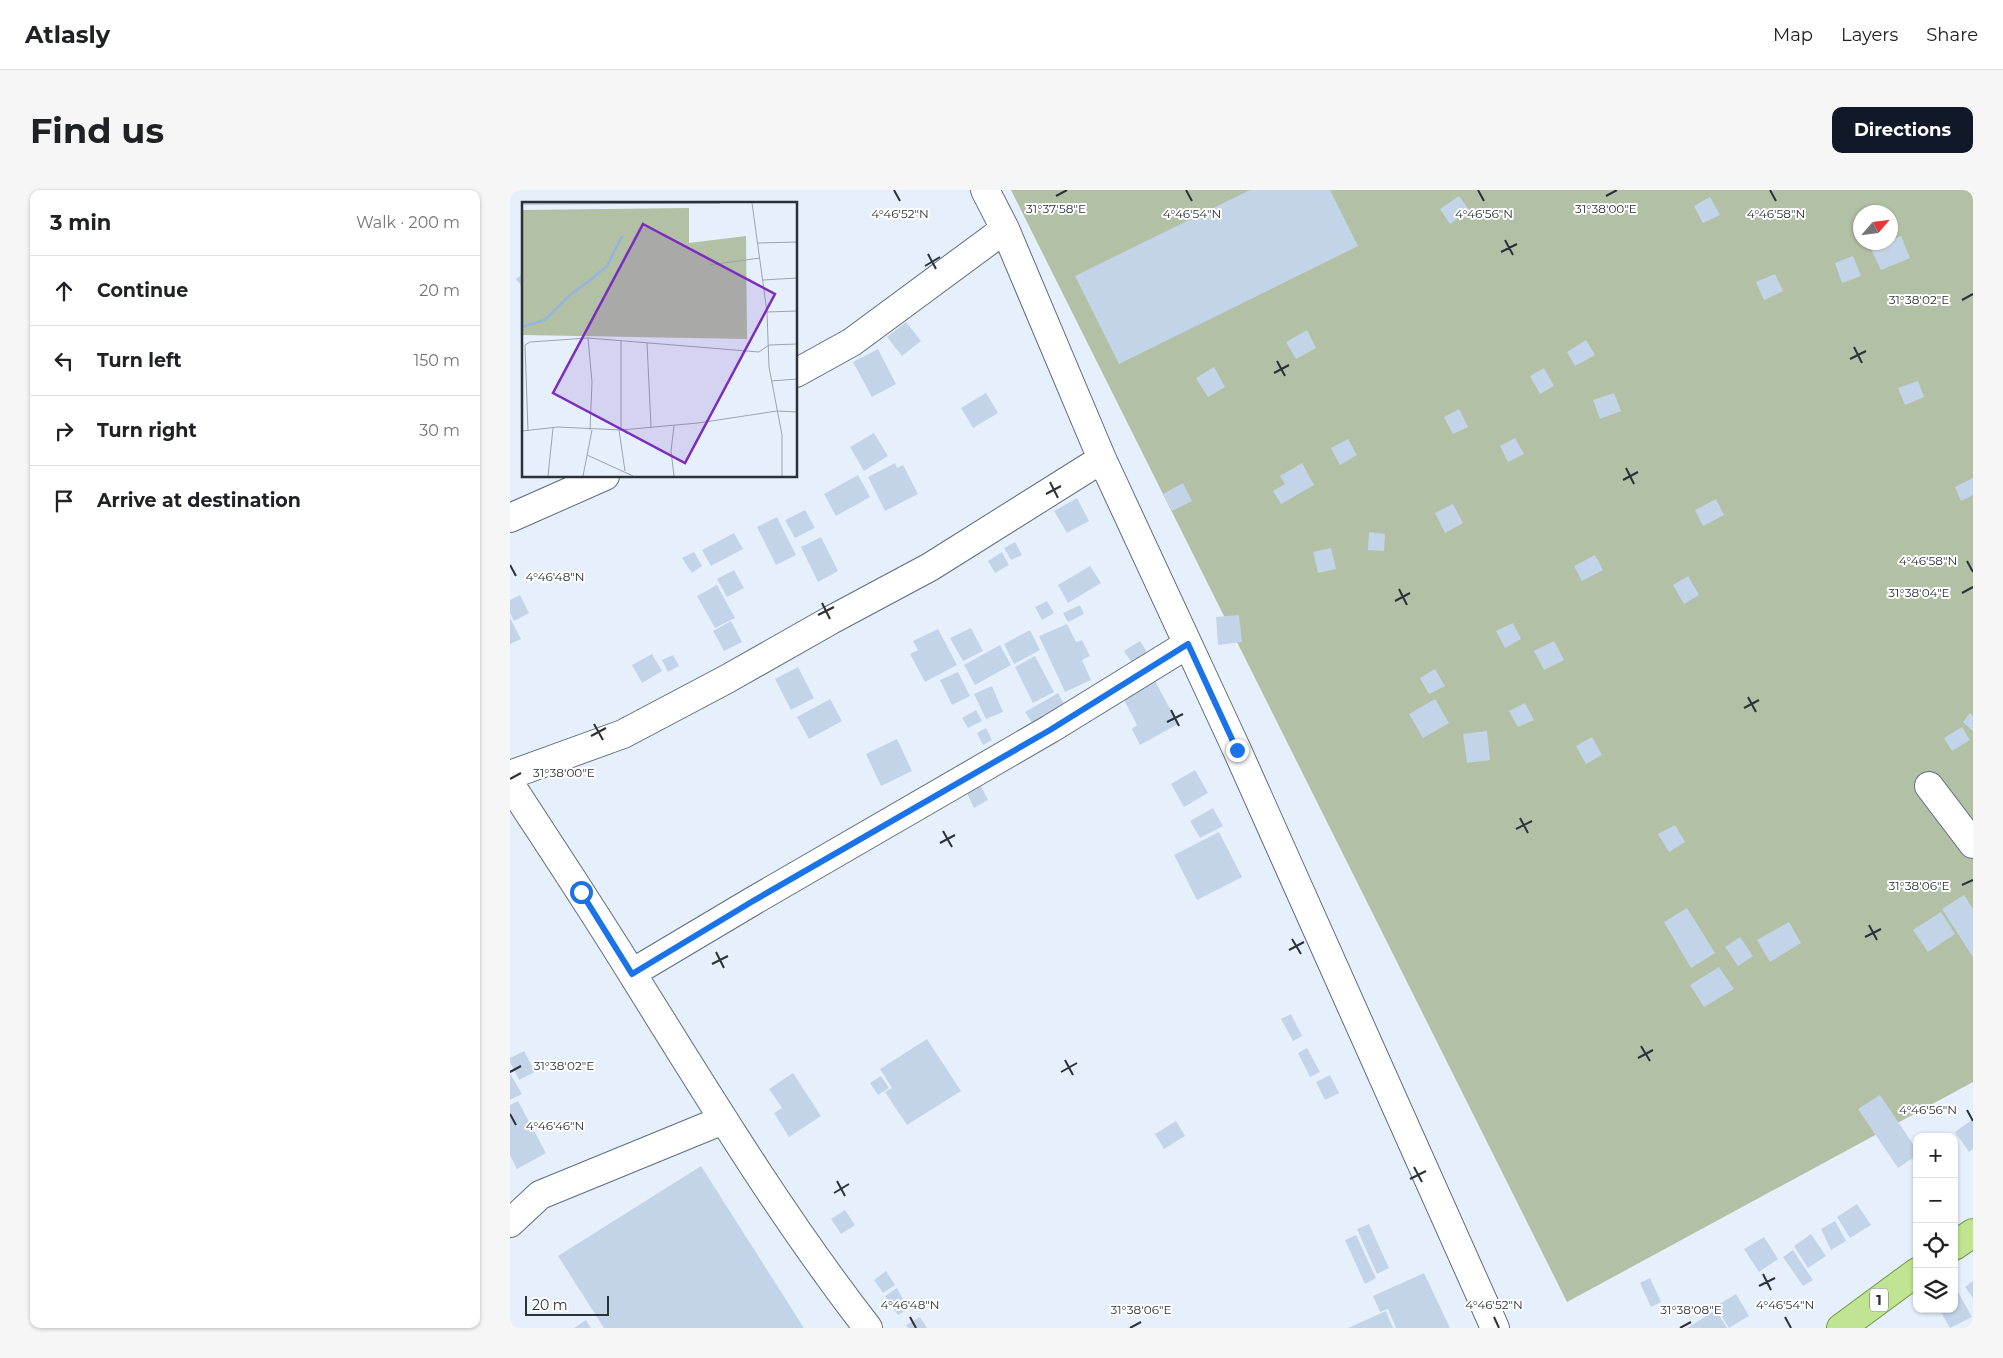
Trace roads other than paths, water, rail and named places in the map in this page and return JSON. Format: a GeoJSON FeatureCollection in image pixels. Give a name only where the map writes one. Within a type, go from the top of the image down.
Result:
{"type":"FeatureCollection","features":[{"type":"Feature","properties":{"kind":"main road"},"geometry":{"type":"LineString","coordinates":[[1958,1243],[1973,1233]]}},
{"type":"Feature","properties":{"kind":"main road","name":"1"},"geometry":{"type":"LineString","coordinates":[[1841,1328],[1913,1275]]}},
{"type":"Feature","properties":{"kind":"street"},"geometry":{"type":"LineString","coordinates":[[985,190],[1005,229],[1102,459],[1188,644],[1495,1328]]}},
{"type":"Feature","properties":{"kind":"street"},"geometry":{"type":"LineString","coordinates":[[798,372],[852,342],[1005,229]]}},
{"type":"Feature","properties":{"kind":"street"},"geometry":{"type":"LineString","coordinates":[[510,775],[624,734],[930,567],[1102,459]]}},
{"type":"Feature","properties":{"kind":"street"},"geometry":{"type":"LineString","coordinates":[[510,518],[600,478]]}},
{"type":"Feature","properties":{"kind":"street"},"geometry":{"type":"LineString","coordinates":[[632,974],[753,901],[1050,730],[1188,644]]}},
{"type":"Feature","properties":{"kind":"street"},"geometry":{"type":"LineString","coordinates":[[510,784],[632,974],[722,1120],[827,1274],[868,1328]]}},
{"type":"Feature","properties":{"kind":"street"},"geometry":{"type":"LineString","coordinates":[[1929,786],[1973,844]]}},
{"type":"Feature","properties":{"kind":"street"},"geometry":{"type":"LineString","coordinates":[[510,1223],[540,1195],[722,1120]]}}]}
